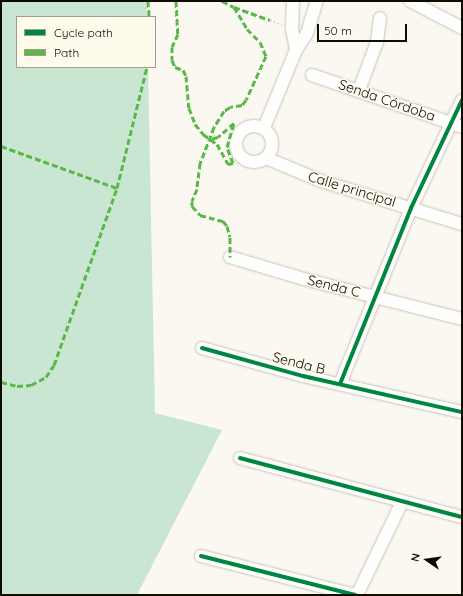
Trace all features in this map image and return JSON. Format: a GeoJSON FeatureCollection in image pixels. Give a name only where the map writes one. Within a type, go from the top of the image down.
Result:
{"type":"FeatureCollection","features":[{"type":"Feature","properties":{"kind":"street"},"geometry":{"type":"LineString","coordinates":[[293,1],[292,29],[296,50]]}},
{"type":"Feature","properties":{"kind":"street"},"geometry":{"type":"LineString","coordinates":[[264,128],[296,50],[307,33],[317,1]]}},
{"type":"Feature","properties":{"kind":"street"},"geometry":{"type":"LineString","coordinates":[[410,1],[462,28]]}},
{"type":"Feature","properties":{"kind":"street"},"geometry":{"type":"LineString","coordinates":[[359,90],[377,42],[380,18]]}},
{"type":"Feature","properties":{"kind":"street","name":"Senda Córdoba"},"geometry":{"type":"LineString","coordinates":[[312,75],[359,90],[456,125]]}},
{"type":"Feature","properties":{"kind":"street"},"geometry":{"type":"LineString","coordinates":[[340,384],[377,296],[411,208],[456,125],[462,100]]}},
{"type":"Feature","properties":{"kind":"street"},"geometry":{"type":"LineString","coordinates":[[247,126],[264,128],[272,142],[266,158],[249,161],[240,155],[236,144],[238,134],[247,126]]}},
{"type":"Feature","properties":{"kind":"street","name":"Calle principal"},"geometry":{"type":"LineString","coordinates":[[266,158],[321,182],[462,224]]}},
{"type":"Feature","properties":{"kind":"street","name":"Senda C"},"geometry":{"type":"LineString","coordinates":[[230,257],[304,279],[377,296],[462,319]]}},
{"type":"Feature","properties":{"kind":"street","name":"Senda B"},"geometry":{"type":"LineString","coordinates":[[202,348],[340,384],[462,412]]}},
{"type":"Feature","properties":{"kind":"street"},"geometry":{"type":"LineString","coordinates":[[240,458],[462,517]]}},
{"type":"Feature","properties":{"kind":"street"},"geometry":{"type":"LineString","coordinates":[[201,556],[356,595],[402,502]]}},
{"type":"Feature","properties":{"kind":"green space"},"geometry":{"type":"Polygon","coordinates":[[[1,1],[147,1],[147,16],[16,16],[16,68],[148,68],[155,413],[222,430],[137,595],[1,595],[1,1]]]}},
{"type":"Feature","properties":{"kind":"marked path"},"geometry":{"type":"LineString","coordinates":[[148,1],[149,16]]}},
{"type":"Feature","properties":{"kind":"marked path"},"geometry":{"type":"LineString","coordinates":[[176,1],[178,34],[172,47],[172,60],[175,67],[183,70],[186,76],[189,108],[195,124],[203,134],[217,144],[228,164],[233,163],[227,147],[234,123],[218,137],[210,139]]}},
{"type":"Feature","properties":{"kind":"marked path"},"geometry":{"type":"LineString","coordinates":[[222,1],[234,7],[247,29],[260,42],[266,56],[246,100],[242,105],[230,107],[224,111],[214,127],[200,163],[197,189],[192,201],[192,206],[200,215],[223,221],[227,226],[230,237],[230,257]]}},
{"type":"Feature","properties":{"kind":"marked path"},"geometry":{"type":"LineString","coordinates":[[234,7],[270,20]]}},
{"type":"Feature","properties":{"kind":"marked path"},"geometry":{"type":"LineString","coordinates":[[1,382],[17,386],[31,385],[46,377],[54,365],[117,188],[147,68]]}},
{"type":"Feature","properties":{"kind":"marked path"},"geometry":{"type":"LineString","coordinates":[[1,146],[117,188]]}},
{"type":"Feature","properties":{"kind":"cycle path"},"geometry":{"type":"LineString","coordinates":[[340,384],[411,208],[462,100]]}},
{"type":"Feature","properties":{"kind":"cycle path"},"geometry":{"type":"LineString","coordinates":[[202,348],[303,376],[462,412]]}},
{"type":"Feature","properties":{"kind":"cycle path"},"geometry":{"type":"LineString","coordinates":[[240,458],[462,517]]}},
{"type":"Feature","properties":{"kind":"cycle path"},"geometry":{"type":"LineString","coordinates":[[201,556],[355,595]]}}]}
